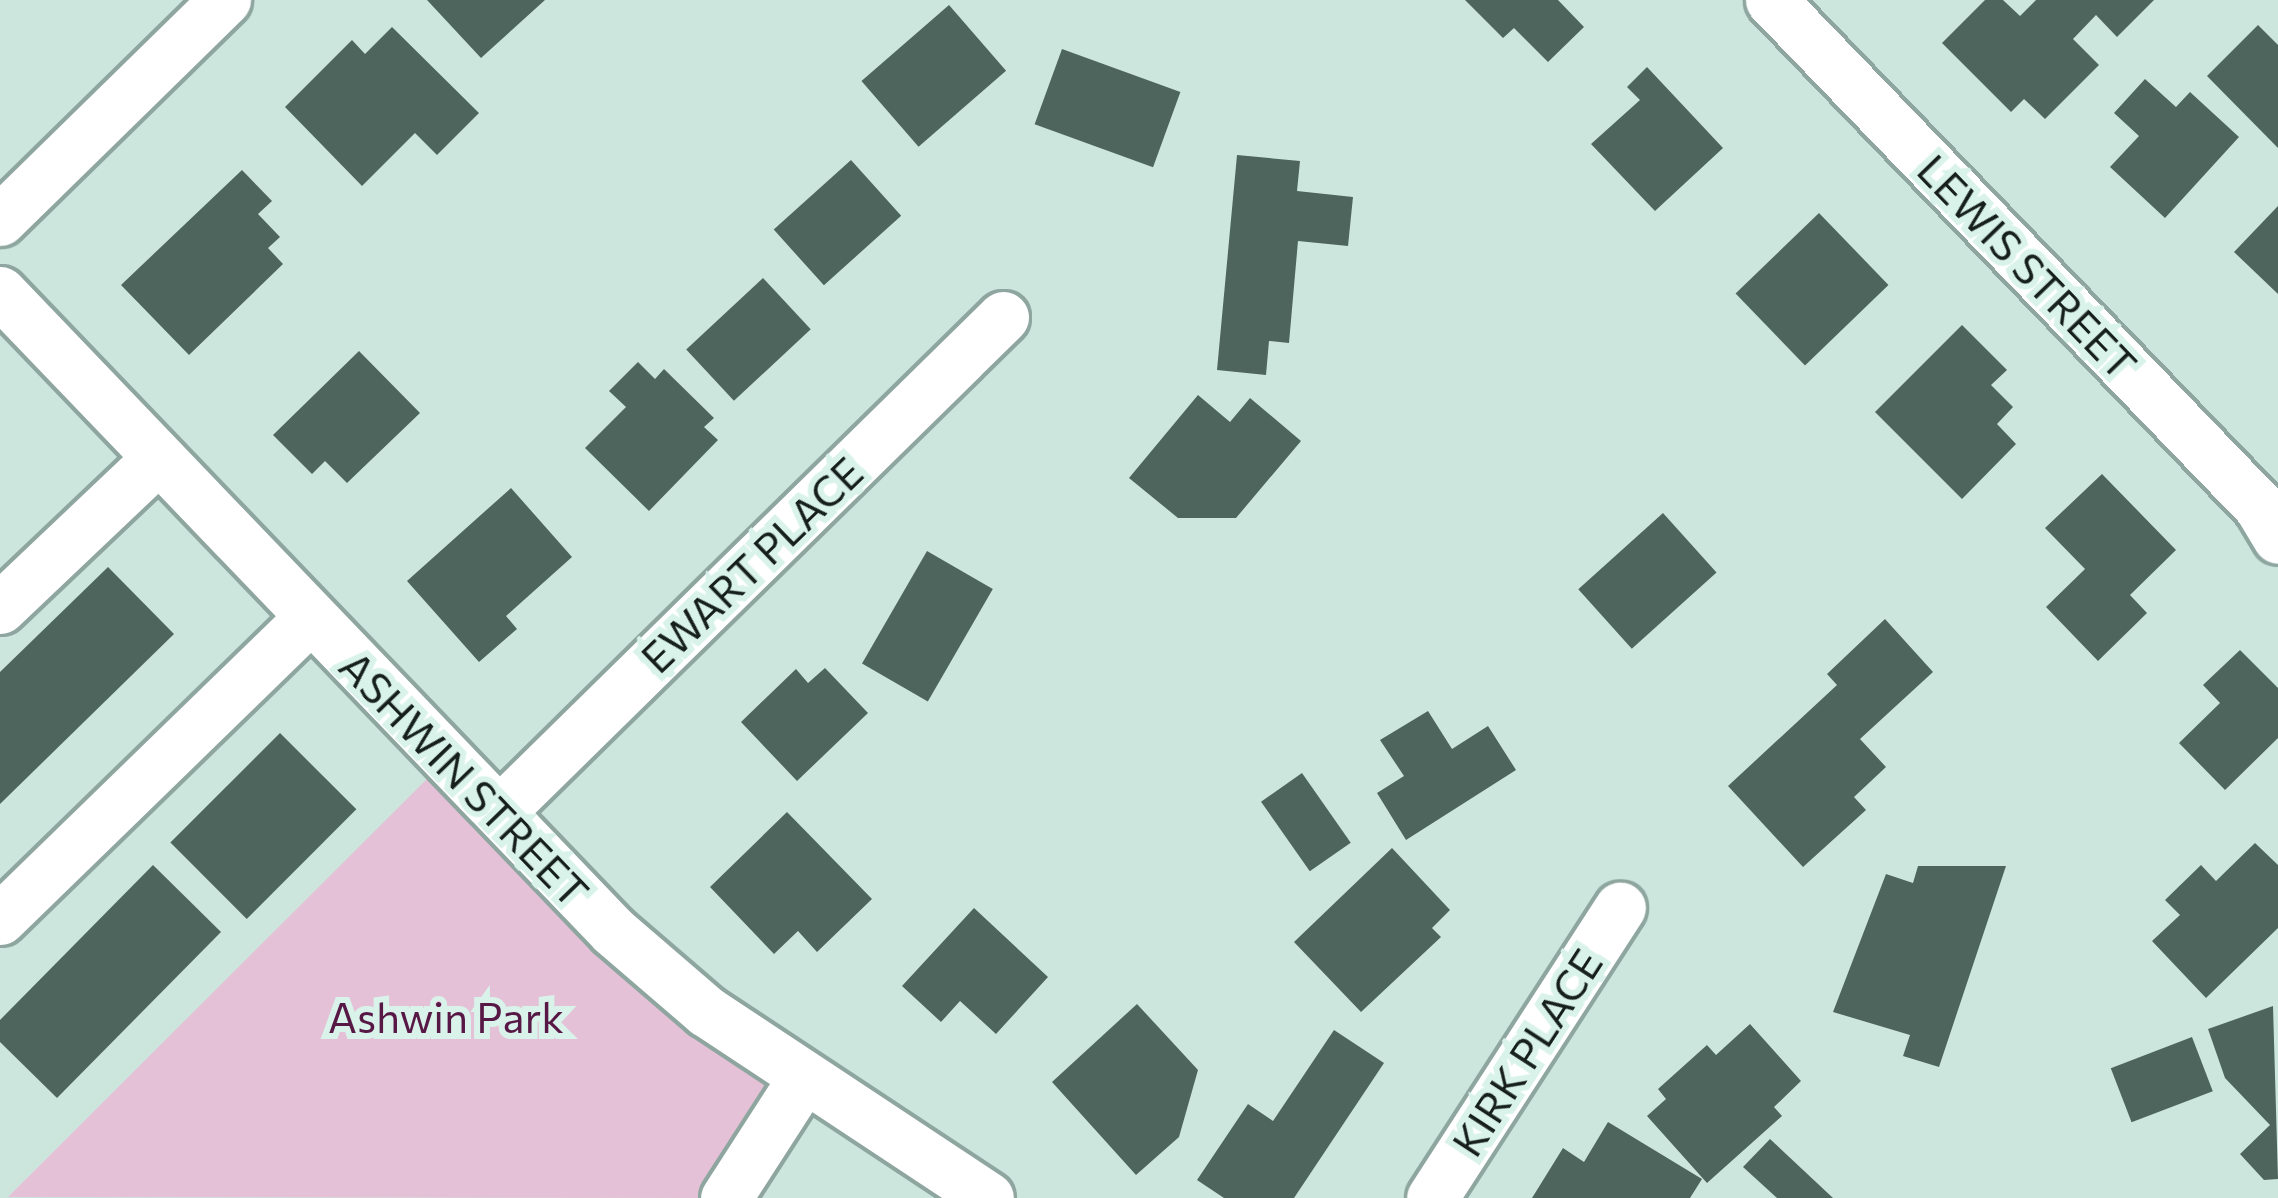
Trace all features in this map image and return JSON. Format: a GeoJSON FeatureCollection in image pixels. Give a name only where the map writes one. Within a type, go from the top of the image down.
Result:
{"type":"FeatureCollection","features":[{"type":"Feature","properties":{"kind":"street"},"geometry":{"type":"LineString","coordinates":[[0,220],[225,0]]}},
{"type":"Feature","properties":{"kind":"street","name":"LEWIS STREET"},"geometry":{"type":"LineString","coordinates":[[1771,0],[2259,506],[2278,538]]}},
{"type":"Feature","properties":{"kind":"street","name":"ASHWIN STREET"},"geometry":{"type":"LineString","coordinates":[[0,292],[156,460],[664,978],[988,1198]]}},
{"type":"Feature","properties":{"kind":"street","name":"EWART PLACE"},"geometry":{"type":"LineString","coordinates":[[500,811],[1003,317]]}},
{"type":"Feature","properties":{"kind":"street"},"geometry":{"type":"LineString","coordinates":[[0,608],[156,460]]}},
{"type":"Feature","properties":{"kind":"street"},"geometry":{"type":"LineString","coordinates":[[0,919],[309,618]]}},
{"type":"Feature","properties":{"kind":"street","name":"KIRK PLACE"},"geometry":{"type":"LineString","coordinates":[[1432,1198],[1620,907]]}},
{"type":"Feature","properties":{"kind":"street"},"geometry":{"type":"LineString","coordinates":[[726,1198],[804,1077]]}},
{"type":"Feature","properties":{"kind":"green space","name":"Ashwin Park"},"geometry":{"type":"Polygon","coordinates":[[[448,758],[795,1071],[713,1198],[8,1197],[448,758]]]}},
{"type":"Feature","properties":{"kind":"building"},"geometry":{"type":"Polygon","coordinates":[[[427,0],[545,0],[481,58],[427,0]]]}},
{"type":"Feature","properties":{"kind":"building"},"geometry":{"type":"Polygon","coordinates":[[[1465,0],[1558,0],[1584,27],[1548,62],[1514,28],[1503,38],[1465,0]]]}},
{"type":"Feature","properties":{"kind":"building"},"geometry":{"type":"Polygon","coordinates":[[[1985,0],[2003,0],[2020,16],[2036,0],[2154,0],[2117,37],[2096,15],[2073,39],[2099,65],[2045,119],[2024,99],[2011,112],[1942,43],[1985,0]]]}},
{"type":"Feature","properties":{"kind":"building"},"geometry":{"type":"Polygon","coordinates":[[[949,5],[1006,71],[919,147],[861,81],[949,5]]]}},
{"type":"Feature","properties":{"kind":"building"},"geometry":{"type":"Polygon","coordinates":[[[2258,25],[2278,45],[2278,148],[2207,76],[2258,25]]]}},
{"type":"Feature","properties":{"kind":"building"},"geometry":{"type":"Polygon","coordinates":[[[392,27],[479,113],[437,155],[415,133],[362,186],[285,107],[352,40],[365,54],[392,27]]]}},
{"type":"Feature","properties":{"kind":"building"},"geometry":{"type":"Polygon","coordinates":[[[1062,49],[1180,92],[1153,167],[1035,124],[1062,49]]]}},
{"type":"Feature","properties":{"kind":"building"},"geometry":{"type":"Polygon","coordinates":[[[1647,67],[1723,148],[1655,211],[1591,144],[1640,100],[1627,87],[1647,67]]]}},
{"type":"Feature","properties":{"kind":"building"},"geometry":{"type":"Polygon","coordinates":[[[2145,79],[2176,107],[2190,92],[2239,137],[2165,218],[2110,167],[2139,136],[2114,113],[2145,79]]]}},
{"type":"Feature","properties":{"kind":"building"},"geometry":{"type":"Polygon","coordinates":[[[1237,155],[1300,161],[1297,191],[1353,197],[1348,246],[1298,241],[1289,343],[1269,341],[1266,375],[1217,370],[1237,155]]]}},
{"type":"Feature","properties":{"kind":"building"},"geometry":{"type":"Polygon","coordinates":[[[851,160],[901,216],[824,285],[774,230],[851,160]]]}},
{"type":"Feature","properties":{"kind":"building"},"geometry":{"type":"Polygon","coordinates":[[[242,170],[272,201],[258,214],[280,237],[268,248],[283,264],[189,355],[121,285],[242,170]]]}},
{"type":"Feature","properties":{"kind":"building"},"geometry":{"type":"Polygon","coordinates":[[[2278,206],[2278,294],[2234,252],[2278,206]]]}},
{"type":"Feature","properties":{"kind":"building"},"geometry":{"type":"Polygon","coordinates":[[[1819,213],[1888,285],[1805,366],[1736,294],[1819,213]]]}},
{"type":"Feature","properties":{"kind":"building"},"geometry":{"type":"Polygon","coordinates":[[[763,278],[811,329],[734,401],[686,350],[763,278]]]}},
{"type":"Feature","properties":{"kind":"building"},"geometry":{"type":"Polygon","coordinates":[[[1962,325],[2007,370],[1991,385],[2013,407],[1997,424],[2016,444],[1962,499],[1875,412],[1962,325]]]}},
{"type":"Feature","properties":{"kind":"building"},"geometry":{"type":"Polygon","coordinates":[[[359,351],[420,413],[347,483],[325,461],[312,474],[273,435],[359,351]]]}},
{"type":"Feature","properties":{"kind":"building"},"geometry":{"type":"Polygon","coordinates":[[[638,362],[655,379],[664,369],[714,418],[704,427],[718,440],[649,511],[585,448],[626,407],[609,391],[638,362]]]}},
{"type":"Feature","properties":{"kind":"building"},"geometry":{"type":"Polygon","coordinates":[[[1198,395],[1230,422],[1250,398],[1301,441],[1236,518],[1178,518],[1129,478],[1198,395]]]}},
{"type":"Feature","properties":{"kind":"building"},"geometry":{"type":"Polygon","coordinates":[[[2102,474],[2176,550],[2130,595],[2147,613],[2098,661],[2046,607],[2085,569],[2045,528],[2102,474]]]}},
{"type":"Feature","properties":{"kind":"building"},"geometry":{"type":"Polygon","coordinates":[[[511,488],[572,557],[506,616],[517,629],[479,662],[407,581],[511,488]]]}},
{"type":"Feature","properties":{"kind":"building"},"geometry":{"type":"Polygon","coordinates":[[[1663,513],[1717,572],[1632,649],[1578,589],[1663,513]]]}},
{"type":"Feature","properties":{"kind":"building"},"geometry":{"type":"Polygon","coordinates":[[[927,551],[993,589],[928,702],[862,664],[927,551]]]}},
{"type":"Feature","properties":{"kind":"building"},"geometry":{"type":"Polygon","coordinates":[[[108,567],[174,634],[0,804],[0,672],[108,567]]]}},
{"type":"Feature","properties":{"kind":"building"},"geometry":{"type":"Polygon","coordinates":[[[1885,619],[1933,672],[1860,739],[1886,767],[1854,797],[1866,810],[1803,867],[1728,786],[1837,685],[1827,674],[1885,619]]]}},
{"type":"Feature","properties":{"kind":"building"},"geometry":{"type":"Polygon","coordinates":[[[2240,650],[2278,688],[2278,738],[2225,790],[2179,743],[2220,703],[2203,685],[2240,650]]]}},
{"type":"Feature","properties":{"kind":"building"},"geometry":{"type":"Polygon","coordinates":[[[825,668],[868,713],[797,781],[741,722],[796,669],[808,683],[825,668]]]}},
{"type":"Feature","properties":{"kind":"building"},"geometry":{"type":"Polygon","coordinates":[[[1428,711],[1452,749],[1488,726],[1516,770],[1406,840],[1377,793],[1404,776],[1380,740],[1428,711]]]}},
{"type":"Feature","properties":{"kind":"building"},"geometry":{"type":"Polygon","coordinates":[[[280,733],[356,809],[247,919],[170,843],[280,733]]]}},
{"type":"Feature","properties":{"kind":"building"},"geometry":{"type":"Polygon","coordinates":[[[1302,773],[1351,843],[1310,871],[1261,802],[1302,773]]]}},
{"type":"Feature","properties":{"kind":"building"},"geometry":{"type":"Polygon","coordinates":[[[787,812],[872,899],[817,952],[798,931],[774,954],[710,887],[787,812]]]}},
{"type":"Feature","properties":{"kind":"building"},"geometry":{"type":"Polygon","coordinates":[[[2255,843],[2278,865],[2278,928],[2206,998],[2152,941],[2180,915],[2165,900],[2201,865],[2216,881],[2255,843]]]}},
{"type":"Feature","properties":{"kind":"building"},"geometry":{"type":"Polygon","coordinates":[[[1392,848],[1450,910],[1432,928],[1441,937],[1361,1012],[1294,942],[1392,848]]]}},
{"type":"Feature","properties":{"kind":"building"},"geometry":{"type":"Polygon","coordinates":[[[153,865],[221,932],[57,1098],[0,1042],[0,1020],[153,865]]]}},
{"type":"Feature","properties":{"kind":"building"},"geometry":{"type":"Polygon","coordinates":[[[1918,866],[2006,866],[1939,1067],[1903,1056],[1910,1035],[1833,1012],[1886,874],[1913,883],[1918,866]]]}},
{"type":"Feature","properties":{"kind":"building"},"geometry":{"type":"Polygon","coordinates":[[[974,908],[1048,977],[996,1034],[960,1001],[941,1022],[902,986],[974,908]]]}},
{"type":"Feature","properties":{"kind":"building"},"geometry":{"type":"Polygon","coordinates":[[[1137,1004],[1198,1070],[1179,1137],[1136,1175],[1052,1082],[1137,1004]]]}},
{"type":"Feature","properties":{"kind":"building"},"geometry":{"type":"Polygon","coordinates":[[[2273,1006],[2278,1179],[2264,1180],[2240,1154],[2270,1125],[2225,1078],[2208,1029],[2273,1006]]]}},
{"type":"Feature","properties":{"kind":"building"},"geometry":{"type":"Polygon","coordinates":[[[1750,1024],[1801,1081],[1774,1107],[1782,1116],[1707,1183],[1647,1116],[1666,1099],[1658,1089],[1707,1045],[1716,1055],[1750,1024]]]}},
{"type":"Feature","properties":{"kind":"building"},"geometry":{"type":"Polygon","coordinates":[[[1334,1030],[1384,1063],[1294,1198],[1224,1198],[1197,1180],[1248,1104],[1273,1121],[1334,1030]]]}},
{"type":"Feature","properties":{"kind":"building"},"geometry":{"type":"Polygon","coordinates":[[[2192,1037],[2213,1091],[2132,1122],[2111,1068],[2192,1037]]]}},
{"type":"Feature","properties":{"kind":"building"},"geometry":{"type":"Polygon","coordinates":[[[1608,1122],[1702,1179],[1690,1198],[1532,1198],[1563,1148],[1584,1162],[1608,1122]]]}},
{"type":"Feature","properties":{"kind":"building"},"geometry":{"type":"Polygon","coordinates":[[[1770,1139],[1833,1198],[1777,1198],[1743,1167],[1770,1139]]]}}]}
